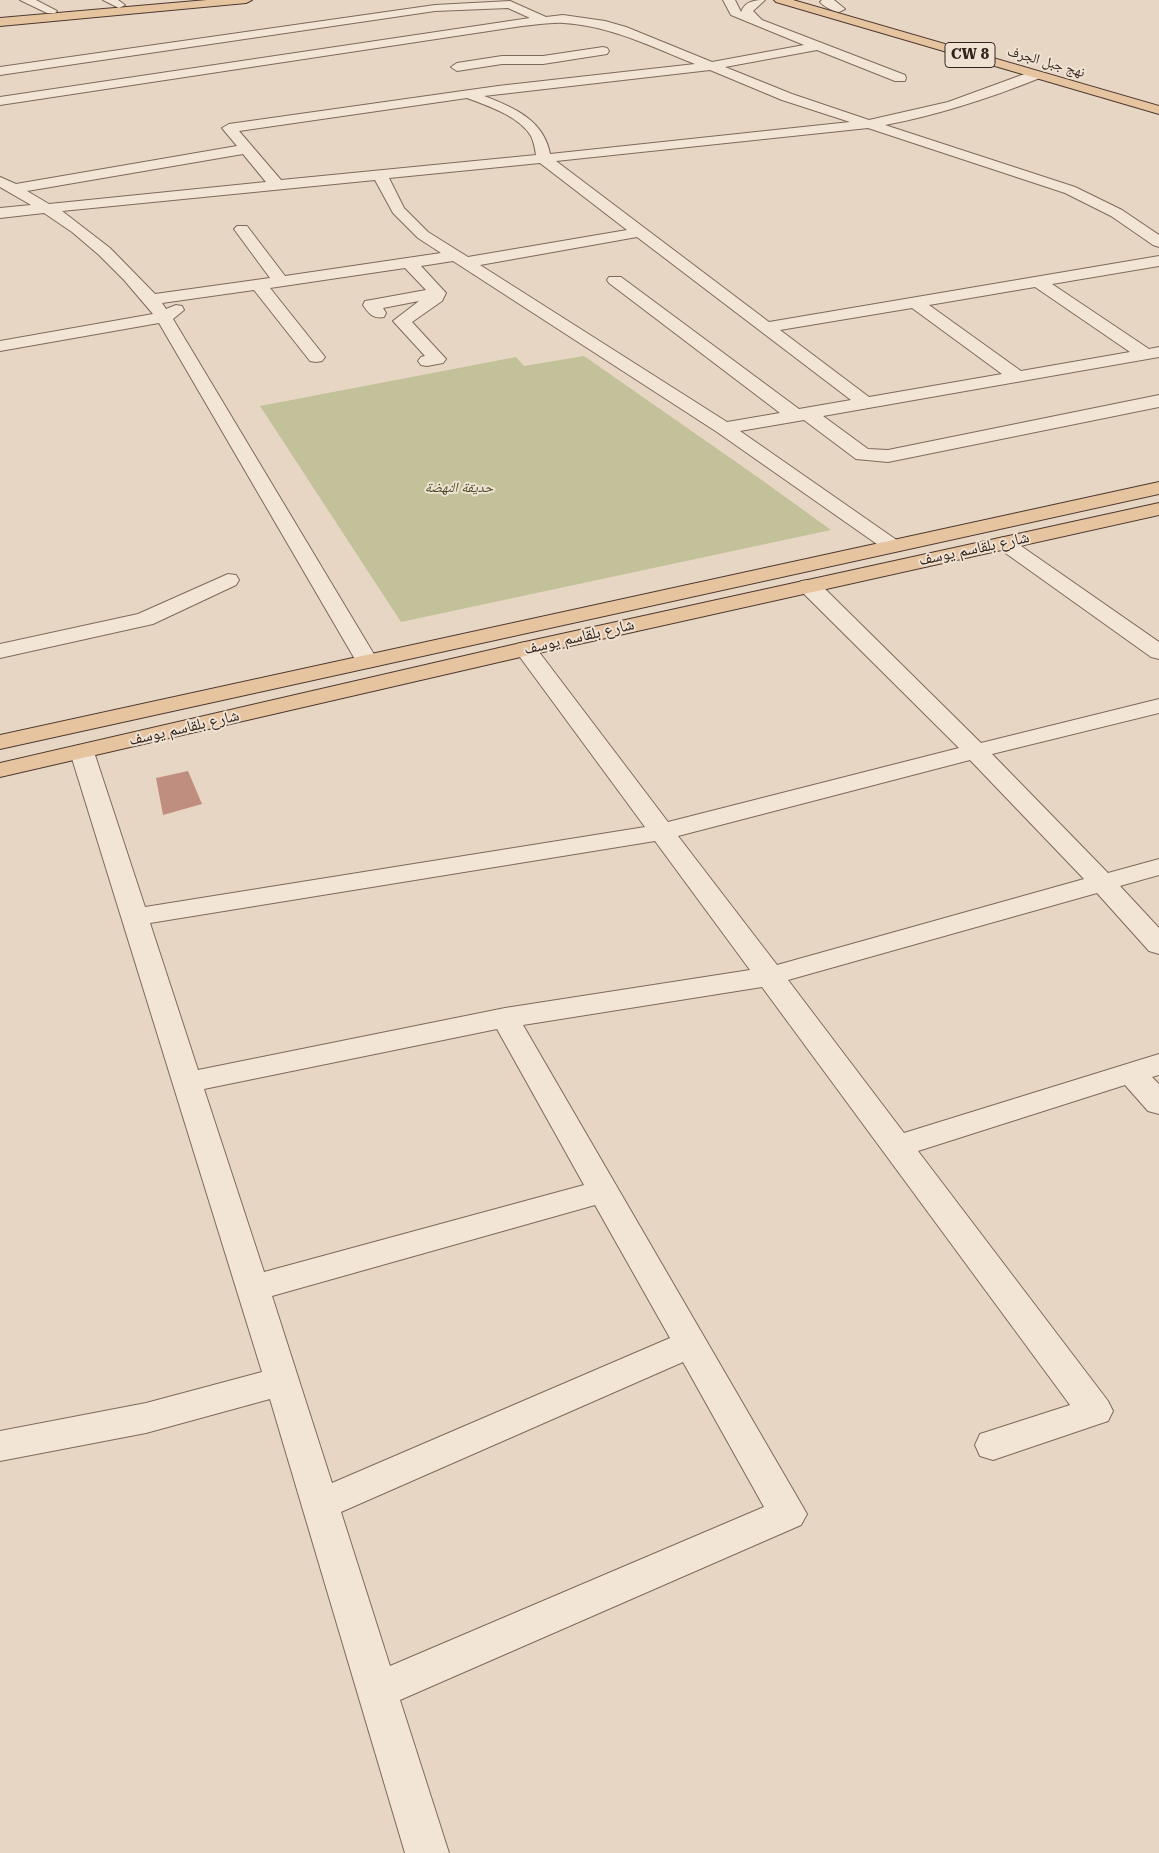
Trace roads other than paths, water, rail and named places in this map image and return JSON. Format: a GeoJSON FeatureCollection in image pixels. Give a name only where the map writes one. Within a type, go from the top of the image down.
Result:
{"type":"FeatureCollection","features":[{"type":"Feature","properties":{"kind":"main road"},"geometry":{"type":"LineString","coordinates":[[0,17],[114,3],[184,0]]}},
{"type":"Feature","properties":{"kind":"main road"},"geometry":{"type":"LineString","coordinates":[[0,22],[246,0]]}},
{"type":"Feature","properties":{"kind":"main road","name":"نهج جبل الجرف"},"geometry":{"type":"LineString","coordinates":[[780,0],[1159,110]]}},
{"type":"Feature","properties":{"kind":"main road","name":"نهج جبل الجرف"},"geometry":{"type":"LineString","coordinates":[[808,0],[1159,102]]}},
{"type":"Feature","properties":{"kind":"main road","name":"شارع بلقاسم يوسف"},"geometry":{"type":"LineString","coordinates":[[0,742],[891,545],[1159,488]]}},
{"type":"Feature","properties":{"kind":"main road","name":"شارع بلقاسم يوسف"},"geometry":{"type":"LineString","coordinates":[[0,770],[525,649],[1159,508]]}},
{"type":"Feature","properties":{"kind":"street"},"geometry":{"type":"LineString","coordinates":[[26,0],[51,11]]}},
{"type":"Feature","properties":{"kind":"street"},"geometry":{"type":"LineString","coordinates":[[729,0],[735,13],[900,78]]}},
{"type":"Feature","properties":{"kind":"street"},"geometry":{"type":"LineString","coordinates":[[758,23],[748,15],[747,10],[759,0]]}},
{"type":"Feature","properties":{"kind":"street"},"geometry":{"type":"LineString","coordinates":[[828,0],[826,2],[839,9]]}},
{"type":"Feature","properties":{"kind":"street"},"geometry":{"type":"LineString","coordinates":[[0,71],[444,8],[510,4],[544,20]]}},
{"type":"Feature","properties":{"kind":"street"},"geometry":{"type":"LineString","coordinates":[[0,101],[544,20],[563,19],[605,25],[787,97],[1086,196],[1124,216],[1159,242]]}},
{"type":"Feature","properties":{"kind":"street"},"geometry":{"type":"LineString","coordinates":[[180,30],[209,40],[248,65]]}},
{"type":"Feature","properties":{"kind":"street"},"geometry":{"type":"LineString","coordinates":[[276,184],[229,128],[468,94],[712,66],[819,46]]}},
{"type":"Feature","properties":{"kind":"street"},"geometry":{"type":"LineString","coordinates":[[457,67],[502,60],[543,60],[603,51]]}},
{"type":"Feature","properties":{"kind":"street"},"geometry":{"type":"LineString","coordinates":[[519,60],[557,83]]}},
{"type":"Feature","properties":{"kind":"street"},"geometry":{"type":"LineString","coordinates":[[0,213],[43,207],[544,159],[868,124],[954,104],[996,91],[1035,75]]}},
{"type":"Feature","properties":{"kind":"street"},"geometry":{"type":"LineString","coordinates":[[468,94],[510,113],[528,124],[538,136],[544,159],[868,404]]}},
{"type":"Feature","properties":{"kind":"street"},"geometry":{"type":"LineString","coordinates":[[7,185],[246,149]]}},
{"type":"Feature","properties":{"kind":"street"},"geometry":{"type":"LineString","coordinates":[[380,174],[398,210],[423,235],[724,428],[891,545]]}},
{"type":"Feature","properties":{"kind":"street"},"geometry":{"type":"LineString","coordinates":[[7,185],[62,218],[95,242],[117,262],[164,317],[367,662]]}},
{"type":"Feature","properties":{"kind":"street"},"geometry":{"type":"LineString","coordinates":[[242,229],[281,282]]}},
{"type":"Feature","properties":{"kind":"street"},"geometry":{"type":"LineString","coordinates":[[151,300],[409,263],[462,259],[640,232]]}},
{"type":"Feature","properties":{"kind":"street"},"geometry":{"type":"LineString","coordinates":[[767,327],[1159,261]]}},
{"type":"Feature","properties":{"kind":"street"},"geometry":{"type":"LineString","coordinates":[[409,263],[438,293]]}},
{"type":"Feature","properties":{"kind":"street"},"geometry":{"type":"LineString","coordinates":[[615,280],[802,415],[863,454],[888,456],[1159,401]]}},
{"type":"Feature","properties":{"kind":"street"},"geometry":{"type":"LineString","coordinates":[[1037,281],[1152,353]]}},
{"type":"Feature","properties":{"kind":"street"},"geometry":{"type":"LineString","coordinates":[[258,284],[316,357]]}},
{"type":"Feature","properties":{"kind":"street"},"geometry":{"type":"LineString","coordinates":[[0,346],[164,317],[206,292]]}},
{"type":"Feature","properties":{"kind":"street"},"geometry":{"type":"LineString","coordinates":[[378,312],[371,305],[438,293]]}},
{"type":"Feature","properties":{"kind":"street"},"geometry":{"type":"LineString","coordinates":[[427,360],[437,359],[402,321],[436,298],[438,293]]}},
{"type":"Feature","properties":{"kind":"street"},"geometry":{"type":"LineString","coordinates":[[915,302],[1018,377]]}},
{"type":"Feature","properties":{"kind":"street"},"geometry":{"type":"LineString","coordinates":[[724,428],[1152,353]]}},
{"type":"Feature","properties":{"kind":"street"},"geometry":{"type":"LineString","coordinates":[[1004,543],[1159,652]]}},
{"type":"Feature","properties":{"kind":"street"},"geometry":{"type":"LineString","coordinates":[[0,651],[145,619],[228,580]]}},
{"type":"Feature","properties":{"kind":"street"},"geometry":{"type":"LineString","coordinates":[[809,586],[976,751],[1104,883],[1159,945]]}},
{"type":"Feature","properties":{"kind":"street"},"geometry":{"type":"LineString","coordinates":[[525,649],[1095,1411],[993,1444]]}},
{"type":"Feature","properties":{"kind":"street"},"geometry":{"type":"LineString","coordinates":[[134,917],[662,832],[1159,706]]}},
{"type":"Feature","properties":{"kind":"street"},"geometry":{"type":"LineString","coordinates":[[82,752],[282,1381],[427,1853]]}},
{"type":"Feature","properties":{"kind":"street"},"geometry":{"type":"LineString","coordinates":[[188,1082],[505,1018],[771,976],[1159,867]]}},
{"type":"Feature","properties":{"kind":"street"},"geometry":{"type":"LineString","coordinates":[[376,1692],[788,1514],[505,1018]]}},
{"type":"Feature","properties":{"kind":"street"},"geometry":{"type":"LineString","coordinates":[[898,1146],[1145,1068],[1159,1103]]}},
{"type":"Feature","properties":{"kind":"street"},"geometry":{"type":"LineString","coordinates":[[252,1288],[604,1192]]}},
{"type":"Feature","properties":{"kind":"street"},"geometry":{"type":"LineString","coordinates":[[319,1505],[691,1344]]}},
{"type":"Feature","properties":{"kind":"street"},"geometry":{"type":"LineString","coordinates":[[0,1446],[146,1418],[282,1381]]}},
{"type":"Feature","properties":{"kind":"park label","name":"حديقة النهضة"},"geometry":{"type":"Point","coordinates":[459,488]}}]}
